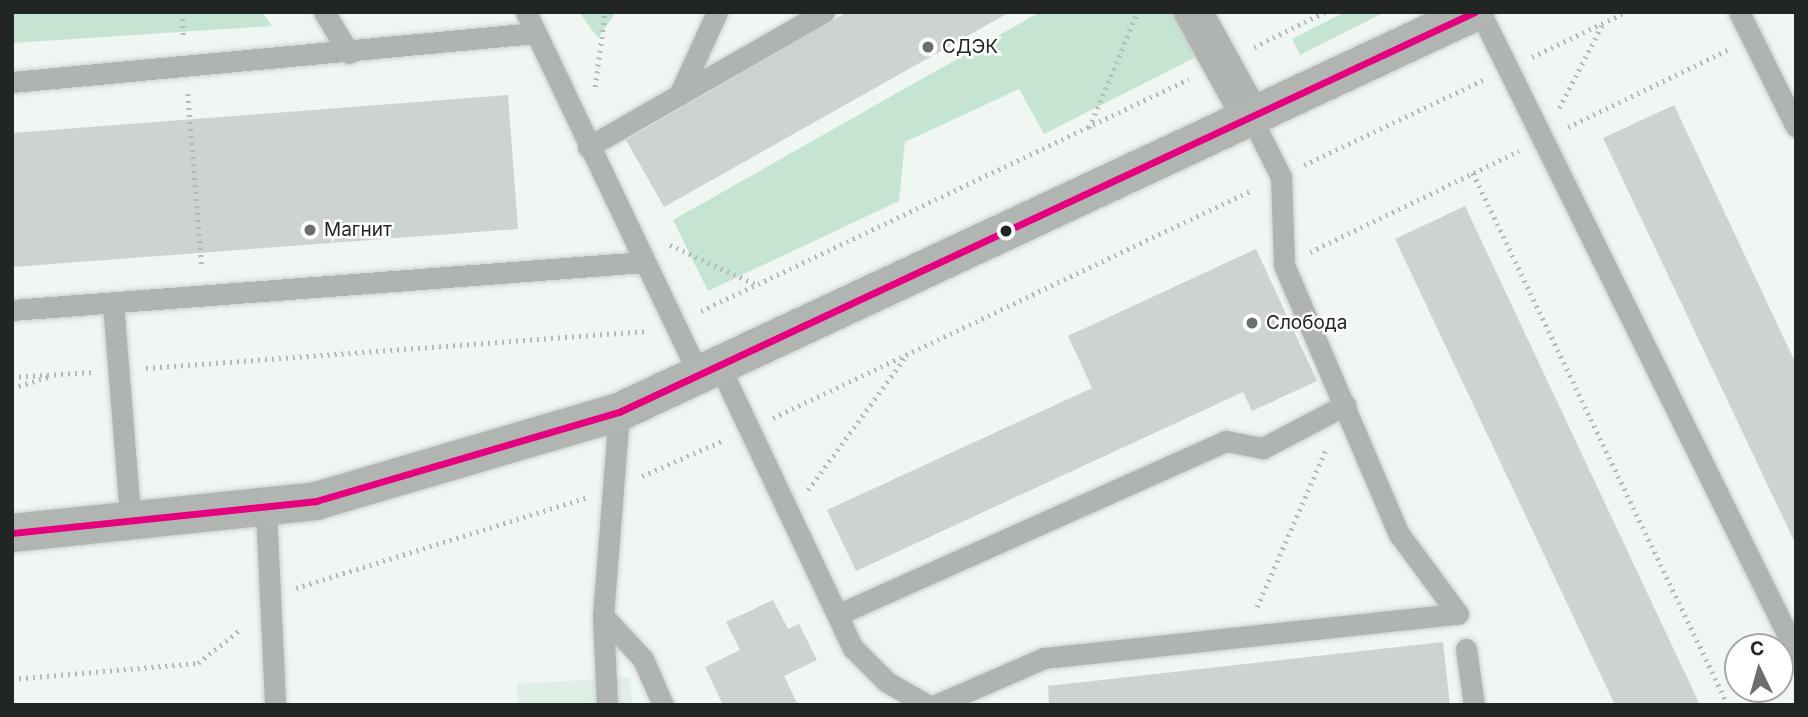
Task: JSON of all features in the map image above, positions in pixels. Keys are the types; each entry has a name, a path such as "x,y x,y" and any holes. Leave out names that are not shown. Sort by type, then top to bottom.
{"main road":[{"path":"12,533 131,525 266,510 381,487 619,412 1477,12"}],"street":[{"path":"1193,12 1251,117"}],"lane":[{"path":"324,12 349,53"},
{"path":"526,12 674,323 750,429 853,648 887,682 927,705"},
{"path":"679,95 718,12"},
{"path":"588,147 824,12"},
{"path":"1477,12 1543,139 1796,652"},
{"path":"1739,12 1796,127"},
{"path":"12,82 349,53 535,33"},
{"path":"936,705 1045,658 1458,614 1399,534 1284,265 1281,177 1251,117"},
{"path":"12,310 644,262"},
{"path":"113,303 131,525"},
{"path":"839,614 1226,441 1263,448 1345,405"},
{"path":"607,705 603,616 619,412"},
{"path":"266,510 273,599 275,705"},
{"path":"603,616 643,659 663,705"},
{"path":"1466,649 1474,705"}],"path":[{"path":"588,147 605,12"},
{"path":"1088,128 1137,12"},
{"path":"12,377 640,332 674,323 1088,128 1325,12"},
{"path":"12,679 198,663 273,599 327,574 505,527 614,488 750,429 1626,12"},
{"path":"1543,139 1602,23"},
{"path":"186,67 204,295"},
{"path":"1473,173 1728,705"},
{"path":"625,224 757,285"},
{"path":"791,513 908,354"},
{"path":"12,388 55,374"},
{"path":"1244,637 1345,405"}],"shaded area":[{"path":"630,677 632,705 518,705 517,684"}],"green space":[{"path":"12,12 262,12 272,26 12,43"},
{"path":"579,12 616,12 598,38"},
{"path":"1040,12 1173,12 1196,57 1044,134 1019,89 905,142 899,201 708,291 673,220"},
{"path":"1345,12 1385,12 1300,55 1292,39"}],"building":[{"path":"847,12 1010,12 664,207 626,140"},
{"path":"508,95 518,229 12,267 12,133"},
{"path":"1674,105 1796,364 1796,545 1603,138"},
{"path":"1465,206 1700,705 1615,705 1395,239"},
{"path":"1256,249 1317,381 1252,411 1243,392 856,571 827,510 1092,388 1068,336"},
{"path":"773,600 788,629 799,624 817,660 784,676 798,705 723,705 705,667 740,650 726,622"},
{"path":"1443,642 1450,705 1049,705 1048,686"}],"transit line":[{"path":"12,533 316,501 619,412 1475,12"}],"place":[{"name":"СДЭК","path":"928,47"},
{"name":"Магнит","path":"310,230"},
{"name":"Слобода","path":"1252,323"}]}
